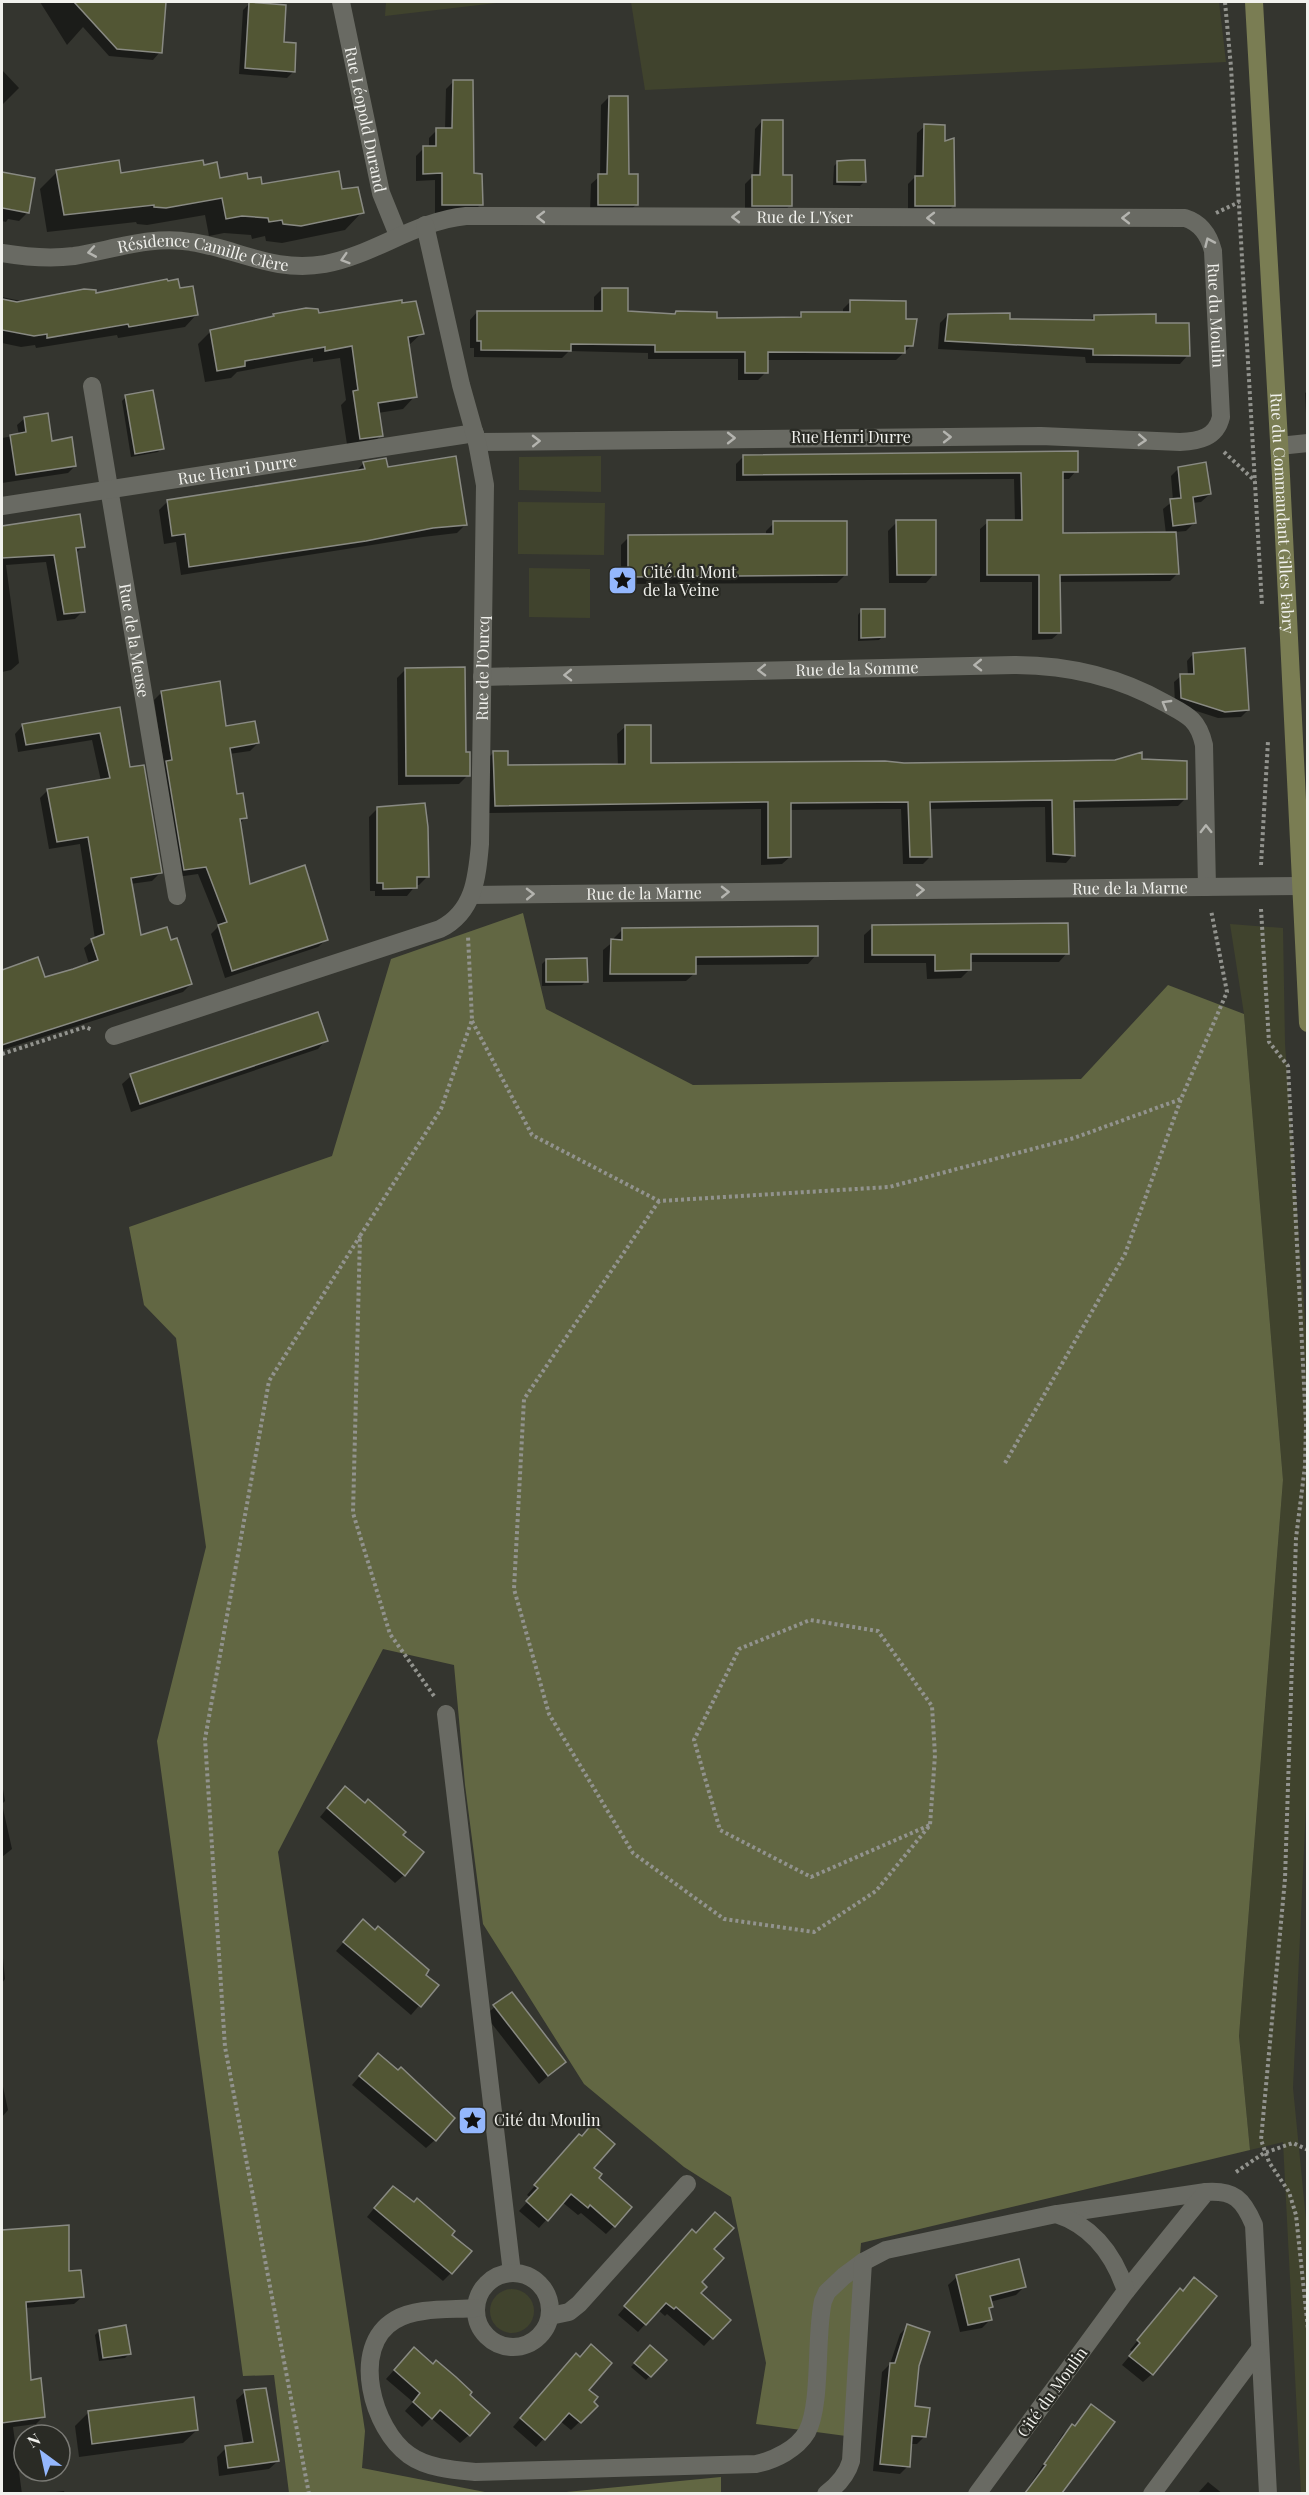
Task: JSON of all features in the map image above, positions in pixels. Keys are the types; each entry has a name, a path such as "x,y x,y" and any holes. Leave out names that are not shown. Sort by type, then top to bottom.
{"street":[{"name":"Rue Léopold Durand","path":"341,2 381,193 398,235"},
{"name":"Rue du Commandant Gilles Fabry","path":"1254,2 1308,1023"},
{"name":"Rue de L'Yser","path":"398,235 444,219 466,216 1185,218"},
{"name":"Rue du Moulin","path":"1185,218 1198,225 1208,236 1213,250 1221,399 1213,431"},
{"name":"Rue de l'Ourcq","path":"425,225 458,374 476,437 485,498 480,844 472,895"},
{"name":"Résidence Camille Clère","path":"2,253 24,257 58,257 178,240 203,244 268,263 309,266 353,257 398,235"},
{"name":"Rue de la Meuse","path":"92,386 177,896"},
{"name":"Rue Henri Durre","path":"2,506 476,437 1041,436 1180,442 1200,440 1213,431"},
{"path":"1279,446 1308,442"},
{"name":"Rue de la Somme","path":"482,677 991,665 1043,666 1094,674 1145,692 1193,721 1204,745"},
{"name":"Rue de la Marne","path":"1204,745 1207,887"},
{"name":"Rue de la Marne","path":"472,895 1300,886"},
{"path":"114,1036 431,932 448,925 462,912 472,895"},
{"path":"446,1714 512,2273"},
{"path":"550,2316 569,2312 579,2304 687,2184"},
{"path":"476,2308 402,2316 385,2327 373,2348 370,2362 373,2394 380,2419 399,2447 416,2460 435,2466 475,2472 756,2464 779,2456 801,2440 807,2431 814,2405 823,2301 835,2283 863,2262 886,2250 1056,2214 1206,2192 1226,2192 1246,2207 1254,2225 1268,2493"},
{"name":"Cité du Moulin","path":"977,2493 1126,2291 1206,2192"},
{"path":"1056,2214 1078,2223 1097,2238 1115,2265 1126,2291"},
{"path":"826,2493 841,2481 848,2472 851,2461 863,2262"},
{"path":"512,2273 532,2278 543,2288 549,2301 550,2316 545,2330 538,2338 526,2346 511,2348 497,2344 485,2335 477,2322 476,2308 479,2295 487,2283 499,2276 512,2273"},
{"path":"1152,2493 1259,2350"}],"path":[{"path":"1225,2 1231,67 1262,608"},
{"path":"1213,431 1255,481"},
{"path":"1269,732 1260,887 1269,1042 1288,1066 1306,1424 1305,1466 1296,1538 1287,1842 1261,2128 1264,2153 1286,2186 1296,2215 1308,2329"},
{"path":"1005,1463 1125,1254 1181,1099 1227,992 1207,887"},
{"path":"309,2493 225,2047 205,1739 269,1381 441,1109 471,1020 469,939 462,912"},
{"path":"471,1020 532,1135 659,1201 888,1187 1074,1138 1181,1099"},
{"path":"2,1054 85,1027 114,1036"},
{"path":"659,1201 524,1399 514,1588 549,1713 633,1853 724,1919 814,1932 876,1891 930,1825 935,1755 932,1706 878,1631 810,1620 739,1649 694,1740 720,1830 811,1878 930,1825"},
{"path":"360,1236 353,1513 390,1634 446,1714"},
{"path":"1206,2192 1264,2153 1293,2144 1308,2150"}],"green space":[{"path":"386,2 505,2 385,16"},
{"path":"631,2 1219,2 1226,62 645,90"},
{"path":"601,456 601,492 519,490 519,457"},
{"path":"518,502 605,503 604,555 518,554"},
{"path":"529,568 590,569 590,618 529,617"},
{"path":"523,913 546,1009 693,1085 1081,1079 1168,985 1244,1014 1283,1480 1239,2036 1250,2150 861,2243 846,2436 756,2424 766,2363 731,2197 684,2167 584,2084 483,1924 465,1785 454,1665 383,1649 278,1852 365,2431 362,2468 490,2493 289,2493 274,2375 243,2376 157,1741 206,1547 176,1338 144,1305 129,1227 332,1156 391,959"},
{"path":"1230,924 1283,928 1285,1044 1307,1346 1308,1763 1293,2088 1308,2240 1307,2493 1301,2493 1283,2142 1250,2150 1239,2036 1283,1480 1244,1014"},
{"path":"512,2289 521,2290 528,2295 533,2302 533,2320 528,2327 521,2332 512,2333 503,2332 496,2327 491,2320 490,2311 491,2302 496,2295 503,2290"},
{"path":"721,2477 721,2493 556,2493"}],"building":[{"path":"74,2 166,2 162,53 117,49"},
{"path":"249,2 286,5 284,42 296,43 295,72 245,68"},
{"path":"453,80 473,80 474,173 482,174 483,205 442,205 442,173 423,174 423,146 436,146 436,128 452,128"},
{"path":"609,96 628,96 629,174 638,174 638,205 598,205 598,174 607,174"},
{"path":"762,120 783,120 783,175 792,175 792,206 752,206 752,175 760,175"},
{"path":"924,124 945,125 945,141 954,138 955,206 915,206 915,176 923,176"},
{"path":"119,160 121,173 203,160 204,165 217,162 220,178 247,173 248,179 261,177 262,184 339,171 342,189 358,187 364,213 301,226 283,224 282,220 269,222 268,218 242,216 226,219 222,198 166,208 154,207 154,205 64,215 56,170"},
{"path":"865,160 866,182 837,182 837,161"},
{"path":"2,172 35,178 29,213 2,208"},
{"path":"167,279 168,281 178,279 180,288 193,286 198,315 47,338 47,334 34,336 2,330 2,299 17,302 84,289 96,290 96,293"},
{"path":"602,288 628,288 628,311 675,314 676,311 717,312 717,318 801,317 801,312 850,312 850,300 906,301 906,319 917,319 913,346 905,346 905,353 768,352 768,373 745,373 745,352 655,352 655,345 571,344 571,351 481,350 481,341 477,341 477,311 602,311"},
{"path":"402,300 402,303 416,301 424,334 408,337 417,397 378,403 383,436 360,439 353,391 358,390 352,346 325,351 325,347 245,361 245,366 217,371 210,330 306,308 318,309 319,313"},
{"path":"1010,313 1010,319 1094,320 1094,315 1156,314 1156,323 1189,323 1190,356 1093,355 1093,349 945,341 948,314"},
{"path":"153,390 164,449 135,454 125,395"},
{"path":"48,413 52,441 72,437 76,466 16,475 10,435 26,432 24,417"},
{"path":"1078,451 1078,472 1063,472 1063,533 1176,532 1179,574 1060,575 1061,633 1039,633 1039,575 987,575 987,520 1022,520 1021,473 743,475 743,455"},
{"path":"456,456 467,525 433,528 366,541 189,567 185,534 172,536 167,500 365,469 363,462 386,458 388,467"},
{"path":"1206,462 1211,494 1193,497 1196,523 1173,526 1170,499 1181,498 1178,467"},
{"path":"80,514 85,547 76,548 85,612 64,614 54,555 2,558 2,526"},
{"path":"896,520 936,520 936,575 897,575"},
{"path":"773,521 847,521 847,575 628,577 628,535 773,534"},
{"path":"861,609 885,609 885,637 861,638"},
{"path":"1245,648 1249,710 1225,712 1181,698 1180,674 1194,674 1193,653"},
{"path":"465,667 466,752 470,752 470,776 406,776 405,668"},
{"path":"220,681 226,726 255,721 259,743 230,748 237,794 243,793 247,818 240,819 250,884 305,865 328,940 232,971 218,925 227,922 206,867 184,870 166,761 172,760 161,691"},
{"path":"120,707 130,767 144,765 162,873 131,878 141,935 167,927 171,940 177,938 192,984 2,1045 2,970 38,957 45,977 73,969 98,960 91,939 104,934 88,837 57,842 47,789 110,778 100,733 26,745 22,724"},
{"path":"625,725 651,725 651,763 1115,760 1142,752 1142,759 1187,761 1187,799 1074,801 1075,856 1053,854 1052,800 930,802 932,857 910,857 908,802 791,803 791,857 768,858 768,802 495,806 493,751 508,751 508,765 625,764"},
{"path":"425,803 429,877 417,877 417,888 383,889 383,883 377,883 377,807"},
{"path":"1068,923 1069,954 971,954 971,970 935,971 935,955 872,955 872,925"},
{"path":"818,926 818,956 696,957 696,974 610,974 611,939 622,940 622,928"},
{"path":"587,958 588,982 546,982 546,959"},
{"path":"318,1012 328,1041 140,1104 130,1074"},
{"path":"345,1786 365,1803 368,1799 406,1832 403,1835 424,1852 405,1876 327,1808"},
{"path":"363,1919 375,1930 378,1926 429,1970 426,1975 439,1985 421,2007 343,1942"},
{"path":"512,1992 566,2062 548,2076 493,2005"},
{"path":"378,2053 398,2070 401,2067 455,2118 436,2141 359,2076"},
{"path":"592,2124 615,2144 594,2168 602,2174 599,2178 632,2207 615,2227 590,2205 588,2208 571,2194 548,2221 526,2201 538,2188 534,2185 579,2134 582,2136"},
{"path":"393,2186 414,2202 417,2198 455,2231 452,2235 472,2251 452,2274 374,2208"},
{"path":"715,2212 734,2228 714,2249 724,2258 702,2282 707,2287 701,2293 731,2320 713,2339 676,2307 674,2309 666,2303 646,2325 624,2306 692,2229 696,2233"},
{"path":"69,2225 69,2271 81,2270 84,2297 26,2302 31,2380 41,2378 45,2417 2,2423 2,2230"},
{"path":"1019,2259 1026,2287 990,2296 993,2307 989,2308 992,2320 968,2325 956,2275"},
{"path":"1194,2277 1217,2296 1153,2375 1129,2356 1140,2343 1137,2340 1180,2288 1183,2291"},
{"path":"907,2324 930,2332 919,2366 915,2406 930,2408 926,2437 912,2436 910,2467 880,2464 890,2363 895,2363"},
{"path":"126,2325 131,2354 103,2358 99,2330"},
{"path":"591,2344 612,2363 589,2390 598,2397 594,2402 598,2406 581,2423 569,2413 545,2440 520,2418 576,2353 580,2357"},
{"path":"650,2345 667,2360 651,2377 634,2363"},
{"path":"414,2347 433,2364 436,2360 456,2377 472,2392 470,2395 490,2413 470,2436 440,2410 432,2419 413,2402 420,2393 394,2370"},
{"path":"266,2388 279,2461 228,2468 225,2446 253,2442 244,2390"},
{"path":"194,2397 198,2430 92,2444 88,2411"},
{"path":"1091,2404 1115,2422 1062,2493 1025,2493 1072,2424 1075,2426"}],"place":[{"name":"Cité du Mont de la Veine","path":"622,581"},
{"name":"Cité du Moulin","path":"473,2120"}]}
